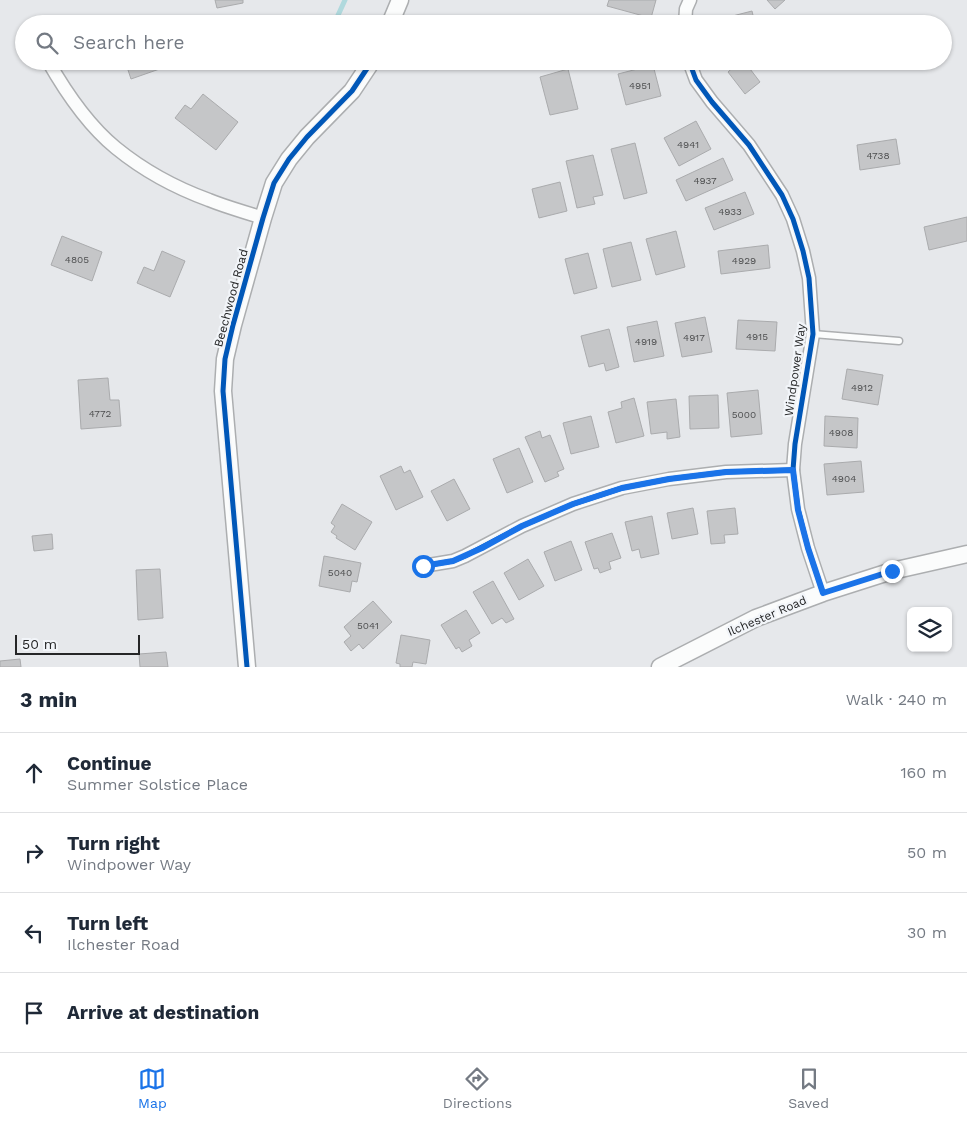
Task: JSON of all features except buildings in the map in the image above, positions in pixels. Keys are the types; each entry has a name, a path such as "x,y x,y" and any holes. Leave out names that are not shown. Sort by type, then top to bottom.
{"street":[{"path":"394,15 400,0"},
{"path":"685,15 690,0"},
{"path":"53,70 61,84 88,120 115,147 144,168 175,186 208,200 263,218"},
{"name":"Beechwood Road","path":"247,667 223,391 225,359 274,183 289,159 307,137 352,91 366,70"},
{"name":"Windpower Way","path":"692,70 696,80 712,102 749,145 782,195 793,219 803,251 809,278 813,334 795,444 793,470 798,510 823,593"},
{"path":"423,566 459,559 530,522 573,504 622,488 669,479 726,472 793,470"},
{"name":"Ilchester Road","path":"660,667 756,618 823,593 892,571 967,554"}],"lane":[{"path":"813,334 899,341"}],"waterway":[{"path":"338,15 345,0"}],"cycle path":[{"path":"247,667 223,391 225,359 274,183 289,159 307,137 352,91 366,70"},
{"path":"692,70 696,80 712,102 749,145 782,195 793,219 803,251 809,278 813,334 795,444 793,470 798,509 808,548 823,593"},
{"path":"423,566 453,561 522,526 573,504 622,488 669,479 726,472 793,470"}],"route":[{"path":"423,566 453,561 482,548 522,526 573,504 622,488 669,479 726,472 793,470 798,510 823,593 892,571"}]}
